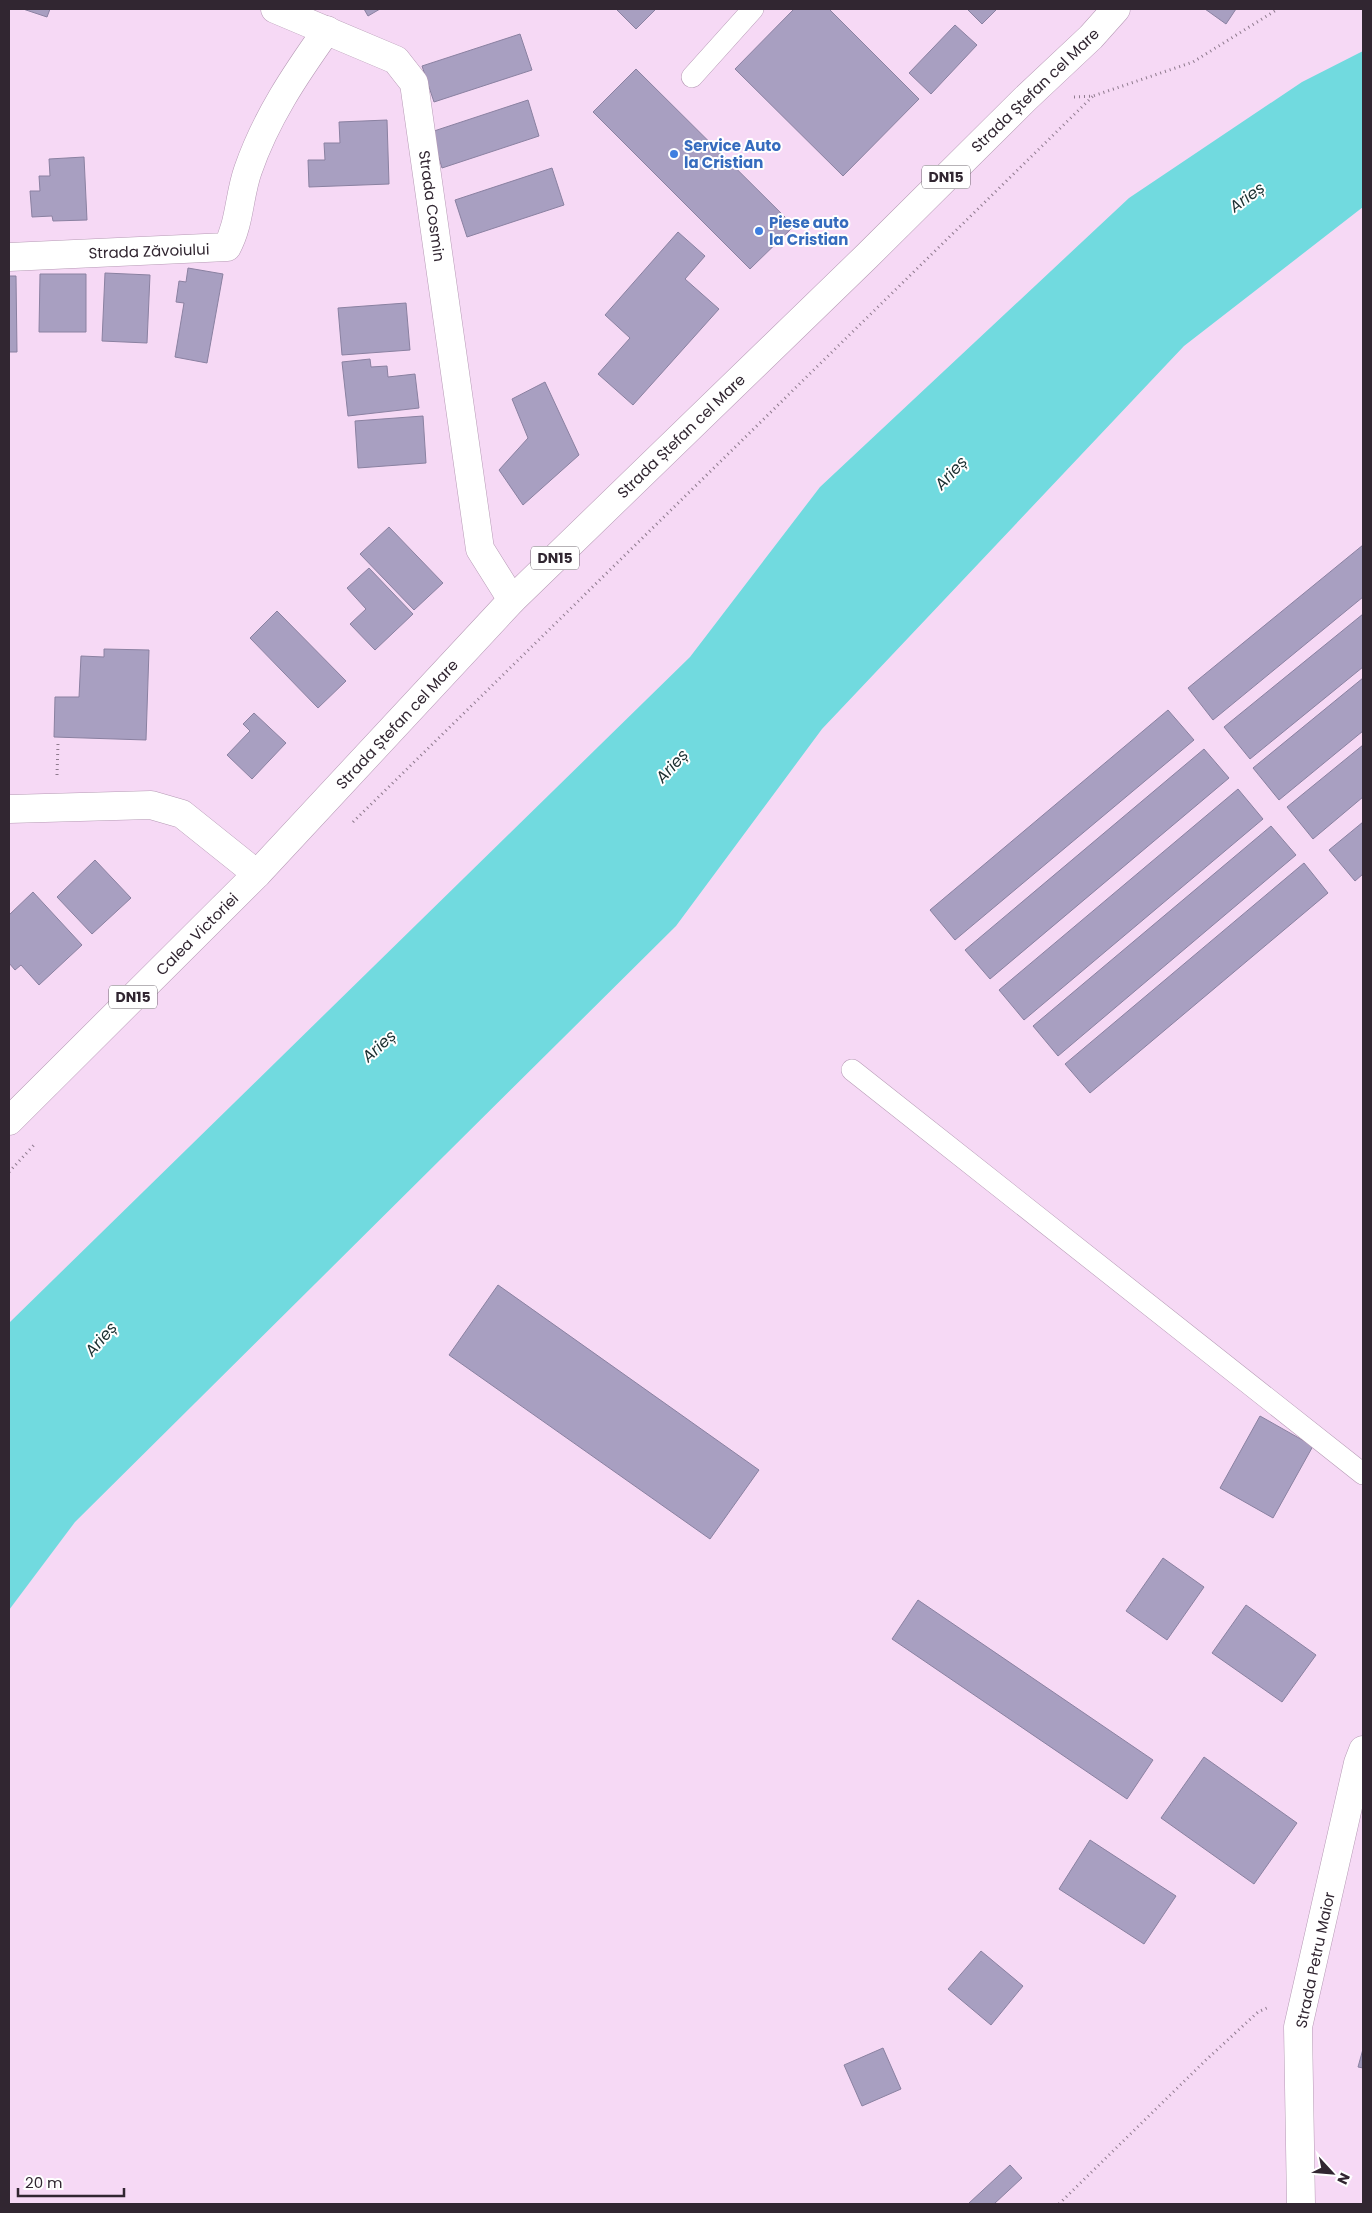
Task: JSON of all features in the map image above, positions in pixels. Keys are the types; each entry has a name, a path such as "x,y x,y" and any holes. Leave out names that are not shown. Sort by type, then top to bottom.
{"street":[{"name":"Strada Cosmin","path":"275,9 396,60 414,83 480,549 512,600"},
{"name":"Strada Ștefan cel Mare","path":"257,874 512,600 867,256 1025,98 1091,37 1116,9"},
{"name":"Strada Zăvoiului","path":"9,257 227,247 233,236 247,172 266,122 292,79 327,30"},
{"path":"9,809 151,805 182,814 257,874"},
{"name":"Calea Victoriei","path":"9,1121 257,874"},
{"name":"Strada Petru Maior","path":"1301,2204 1298,2027 1358,1763 1363,1750"}],"lane":[{"path":"692,77 753,9"},
{"path":"852,1070 1363,1474"}],"path":[{"path":"1025,98 1093,96 1193,62 1278,9"},
{"path":"346,829 1093,96"},
{"path":"9,1172 35,1144"},
{"path":"1059,2204 1206,2060 1258,2012 1308,1986"}],"water":[{"name":"Arieș","path":"1363,51 1363,207 1184,346 822,729 676,926 75,1522 9,1610 9,1323 690,657 820,487 1129,198 1302,82"}],"building":[{"path":"23,9 50,9 47,17"},
{"path":"364,9 380,9 368,16"},
{"path":"616,9 656,9 636,29"},
{"path":"794,9 829,9 919,99 843,176 735,69"},
{"path":"967,9 997,9 982,24"},
{"path":"1205,9 1236,9 1226,24"},
{"path":"955,25 977,45 931,94 909,73"},
{"path":"520,34 532,70 434,102 422,66"},
{"path":"636,69 794,226 750,269 593,112"},
{"path":"528,100 539,136 442,168 431,132"},
{"path":"387,120 389,184 309,187 308,160 325,160 324,143 340,143 339,122"},
{"path":"84,157 87,220 53,221 52,216 32,217 30,191 40,191 39,176 50,176 49,159"},
{"path":"552,168 564,205 467,237 455,200"},
{"path":"678,232 705,256 685,279 719,309 633,405 598,374 630,338 605,315"},
{"path":"188,268 223,274 207,363 175,357 184,303 176,302 179,281 186,282"},
{"path":"105,273 150,275 147,343 102,341"},
{"path":"40,274 86,274 86,332 39,332"},
{"path":"9,276 16,276 17,352 9,352"},
{"path":"406,303 410,350 342,355 338,308"},
{"path":"370,359 371,367 387,366 388,377 415,374 419,408 348,416 342,362"},
{"path":"545,382 579,455 523,505 499,470 528,438 512,399"},
{"path":"423,416 426,463 358,468 355,421"},
{"path":"389,527 443,583 414,610 360,554"},
{"path":"1363,545 1363,597 1213,720 1188,688"},
{"path":"369,568 413,614 375,650 350,624 366,609 347,588"},
{"path":"277,611 346,681 318,708 250,638"},
{"path":"1363,614 1363,667 1250,759 1224,727"},
{"path":"104,649 149,650 146,740 54,737 55,697 79,697 81,656 104,657"},
{"path":"1363,678 1363,731 1279,800 1253,768"},
{"path":"1168,710 1194,740 955,940 930,910"},
{"path":"254,713 286,743 252,779 227,755 250,731 243,724"},
{"path":"1363,745 1363,797 1313,839 1287,807"},
{"path":"1204,749 1229,778 990,979 965,950"},
{"path":"1238,789 1263,819 1024,1020 999,990"},
{"path":"1363,822 1363,874 1355,881 1329,850"},
{"path":"1271,826 1296,855 1058,1056 1033,1026"},
{"path":"95,860 131,898 92,934 57,897"},
{"path":"1304,863 1328,893 1090,1093 1065,1064"},
{"path":"33,892 82,945 39,985 21,965 15,970 9,963 9,915"},
{"path":"498,1285 759,1470 710,1539 449,1355"},
{"path":"1260,1416 1313,1446 1273,1518 1220,1488"},
{"path":"1163,1558 1204,1587 1167,1640 1126,1611"},
{"path":"918,1600 1153,1760 1127,1799 892,1639"},
{"path":"1246,1605 1316,1655 1282,1702 1212,1653"},
{"path":"1204,1757 1297,1823 1254,1884 1161,1818"},
{"path":"1090,1840 1176,1896 1144,1944 1059,1889"},
{"path":"981,1951 1023,1986 991,2025 948,1989"},
{"path":"883,2048 901,2089 862,2106 844,2065"},
{"path":"1363,2049 1363,2068 1358,2067"},
{"path":"1010,2165 1022,2178 994,2204 968,2204"}],"place":[{"name":"Service Auto la Cristian","path":"674,154"},
{"name":"Piese auto la Cristian","path":"759,231"}]}
